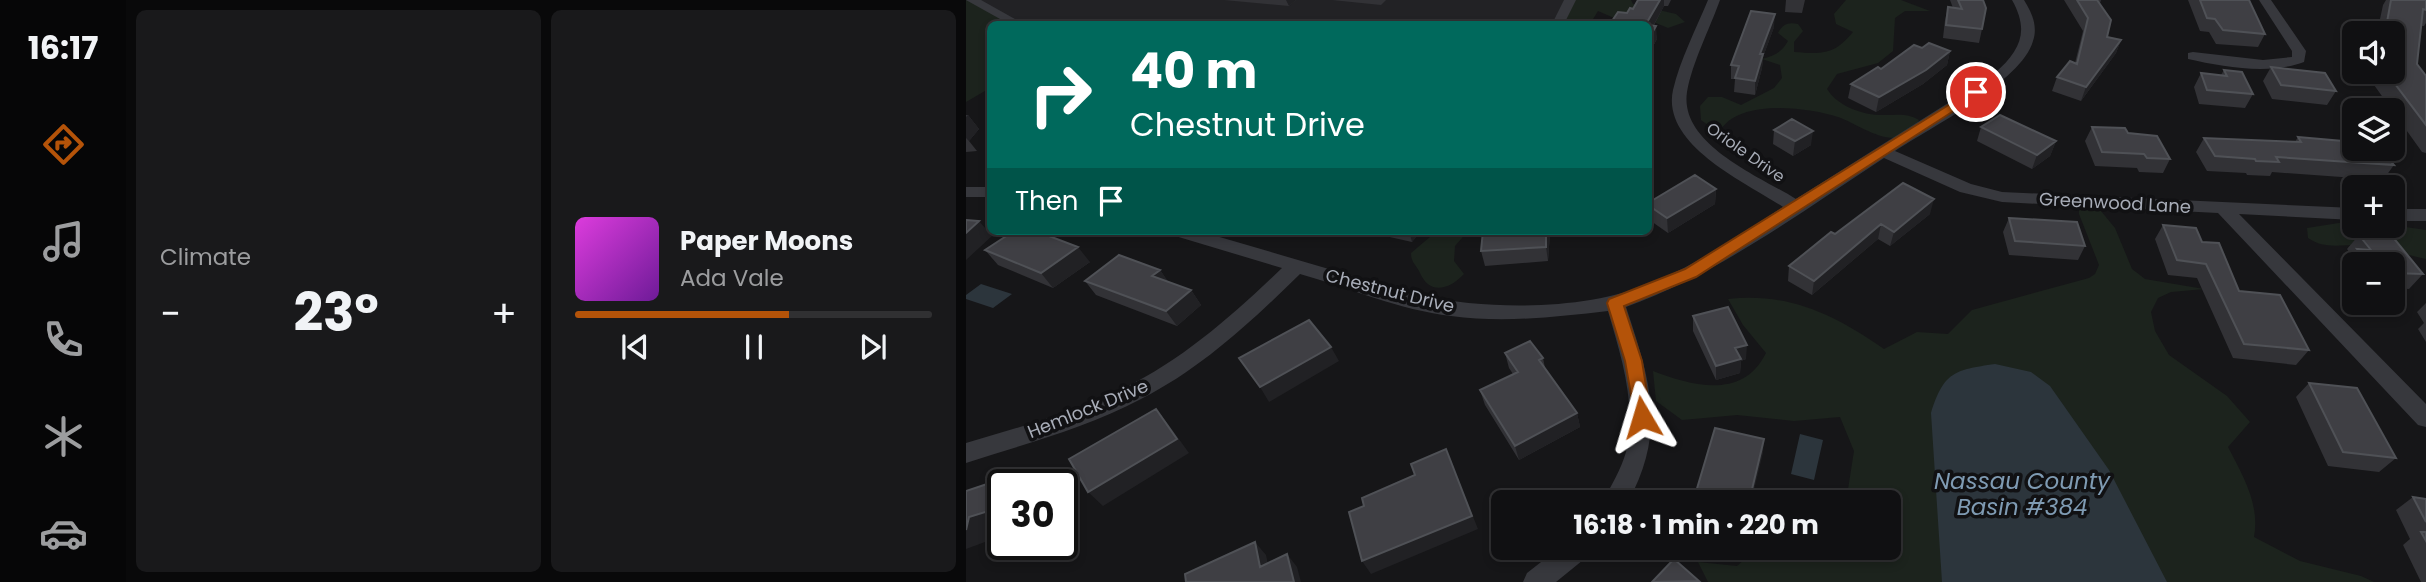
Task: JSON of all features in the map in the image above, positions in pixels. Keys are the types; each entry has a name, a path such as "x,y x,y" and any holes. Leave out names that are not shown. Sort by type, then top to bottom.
{"street":[{"path":"972,0 1012,21"},
{"path":"1560,21 1570,0"},
{"name":"Oriole Drive","path":"1714,0 1681,87 1679,98 1682,119 1695,138 1711,151 1796,207"},
{"name":"Chestnut Drive","path":"1191,235 1421,303 1451,309 1521,313 1615,303 1690,273 1884,152 2013,65 2027,45 2030,27 2028,16 2018,0"},
{"path":"2193,56 2272,65 2287,64 2299,59 2299,51 2265,0"},
{"name":"Greenwood Lane","path":"1884,152 1966,188 2002,197 2342,214"},
{"path":"966,192 987,192"},
{"path":"2224,209 2426,418"},
{"path":"2405,215 2426,215"},
{"name":"Hemlock Drive","path":"966,453 1090,412 1154,382 1222,336 1296,266"},
{"path":"1615,303 1633,361 1642,417 1634,466 1621,490"},
{"path":"1536,582 1564,560"}],"shaded area":[{"path":"966,0 972,0 1012,21 987,21 987,90 966,102"},
{"path":"972,0 1572,0 1560,21 1012,21"},
{"path":"1572,0 1631,0 1633,4 1676,14 1685,22 1668,28 1652,21 1614,18 1598,11 1592,21 1560,21"},
{"path":"1846,0 1901,0 1930,11 1905,11 1895,18 1893,51 1878,63 1837,74 1827,89 1838,101 1861,112 1907,115 1919,120 1911,131 1902,137 1880,136 1838,117 1791,108 1756,110 1740,114 1728,122 1719,133 1701,120 1700,106 1708,97 1722,97 1741,105 1774,88 1782,78 1780,65 1762,59 1777,53 1786,45 1788,41 1778,33 1786,24 1798,24 1803,31 1794,42 1794,52 1820,53 1840,45 1853,32 1836,24 1834,14"},
{"path":"2079,204 2096,205 2115,228 2132,269 2145,279 2204,289 2171,292 2158,298 2151,312 2155,331 2169,355 2227,396 2250,422 2228,447 2252,502 2255,513 2254,537 2300,561 2361,576 2374,582 1708,582 1698,562 1737,566 1744,560 1901,560 1901,490 1848,490 1854,451 1840,417 1794,421 1737,415 1682,420 1656,401 1653,371 1684,381 1716,385 1744,378 1756,368 1766,353 1743,325 1728,299 1771,299 1810,309 1848,326 1884,349 1917,332 1948,334 1972,310 2089,278 2095,274 2099,265 2079,214"},
{"path":"2342,222 2342,238 2405,238 2405,227 2426,230 2426,259 2374,246 2322,244 2308,238 2307,228"},
{"path":"1432,235 1465,235 1455,246 1454,261 1464,274 1452,284 1434,287 1424,280 1411,253"}],"water":[{"path":"981,284 1012,294 993,308 966,299 966,295"},
{"name":"Nassau County Basin #384","path":"1995,364 2031,372 2050,386 2109,470 2167,582 1942,582 1931,413 1941,389 1953,375 1970,368"},
{"path":"1800,434 1823,440 1814,480 1791,474"}],"building":[{"path":"1638,0 1660,0 1648,21 1612,21 1618,12 1627,13 1630,8 1633,9"},
{"path":"1958,0 1983,0 1986,8 1982,29 1946,25 1948,7 1962,9"},
{"path":"2077,0 2097,0 2111,20 2107,37 2121,40 2086,87 2057,77 2070,61 2077,64 2088,18"},
{"path":"2200,0 2249,0 2265,34 2223,30 2215,19 2207,18"},
{"path":"2391,0 2426,0 2417,64 2426,76 2426,125 2395,84 2405,84 2405,21 2387,21"},
{"path":"1751,11 1775,14 1760,54 1763,54 1755,81 1735,78 1739,66 1731,65"},
{"path":"1929,43 1950,51 1926,70 1879,97 1851,84 1878,67 1881,69 1914,45 1922,48"},
{"path":"2271,67 2325,73 2336,91 2281,85"},
{"path":"2224,70 2242,72 2253,94 2207,90 2201,73 2227,76"},
{"path":"2000,115 2056,141 2037,155 1981,127"},
{"path":"1792,119 1813,131 1795,141 1774,130"},
{"path":"2092,127 2125,128 2128,133 2157,136 2170,159 2147,158 2144,154 2102,152"},
{"path":"2298,137 2342,141 2342,161 2390,161 2394,165 2276,157 2279,162 2256,161 2215,156 2204,138 2301,142"},
{"path":"1695,175 1716,189 1667,218 1652,208 1652,201"},
{"path":"1903,183 1934,199 1894,232 1881,224 1814,281 1789,266 1831,232 1835,234"},
{"path":"2009,218 2077,222 2085,246 2015,241"},
{"path":"966,220 979,221 966,233"},
{"path":"2163,225 2196,228 2202,242 2219,243 2239,291 2280,295 2309,350 2244,344 2206,264 2177,260"},
{"path":"1008,235 1046,235 1078,247 1041,273 985,250"},
{"path":"1483,235 1546,235 1546,247 1481,251"},
{"path":"2361,238 2394,238 2423,274 2405,273 2405,252 2359,252 2357,249 2371,250"},
{"path":"1119,255 1160,270 1152,276 1191,290 1166,311 1085,281"},
{"path":"1728,307 1747,345 1735,348 1741,359 1716,366 1693,316"},
{"path":"1309,320 1331,347 1260,387 1239,358"},
{"path":"1530,341 1543,358 1539,360 1577,413 1515,446 1480,390 1518,372 1505,353"},
{"path":"2309,383 2357,388 2396,458 2343,452"},
{"path":"1156,409 1177,439 1088,492 1078,475 1078,469 1075,469 1069,459"},
{"path":"1715,428 1764,439 1752,490 1697,490"},
{"path":"1446,449 1472,516 1362,561 1349,512 1364,506 1362,498 1415,475 1411,464"},
{"path":"987,484 987,511 969,517 966,530 966,491"},
{"path":"2413,497 2426,499 2426,522"},
{"path":"1255,542 1260,567 1287,554 1294,582 1186,582 1185,574"},
{"path":"1673,560 1699,581 1652,582"}],"route":[{"path":"1642,417 1633,361 1615,303 1661,287 1713,260 1976,92"}]}
